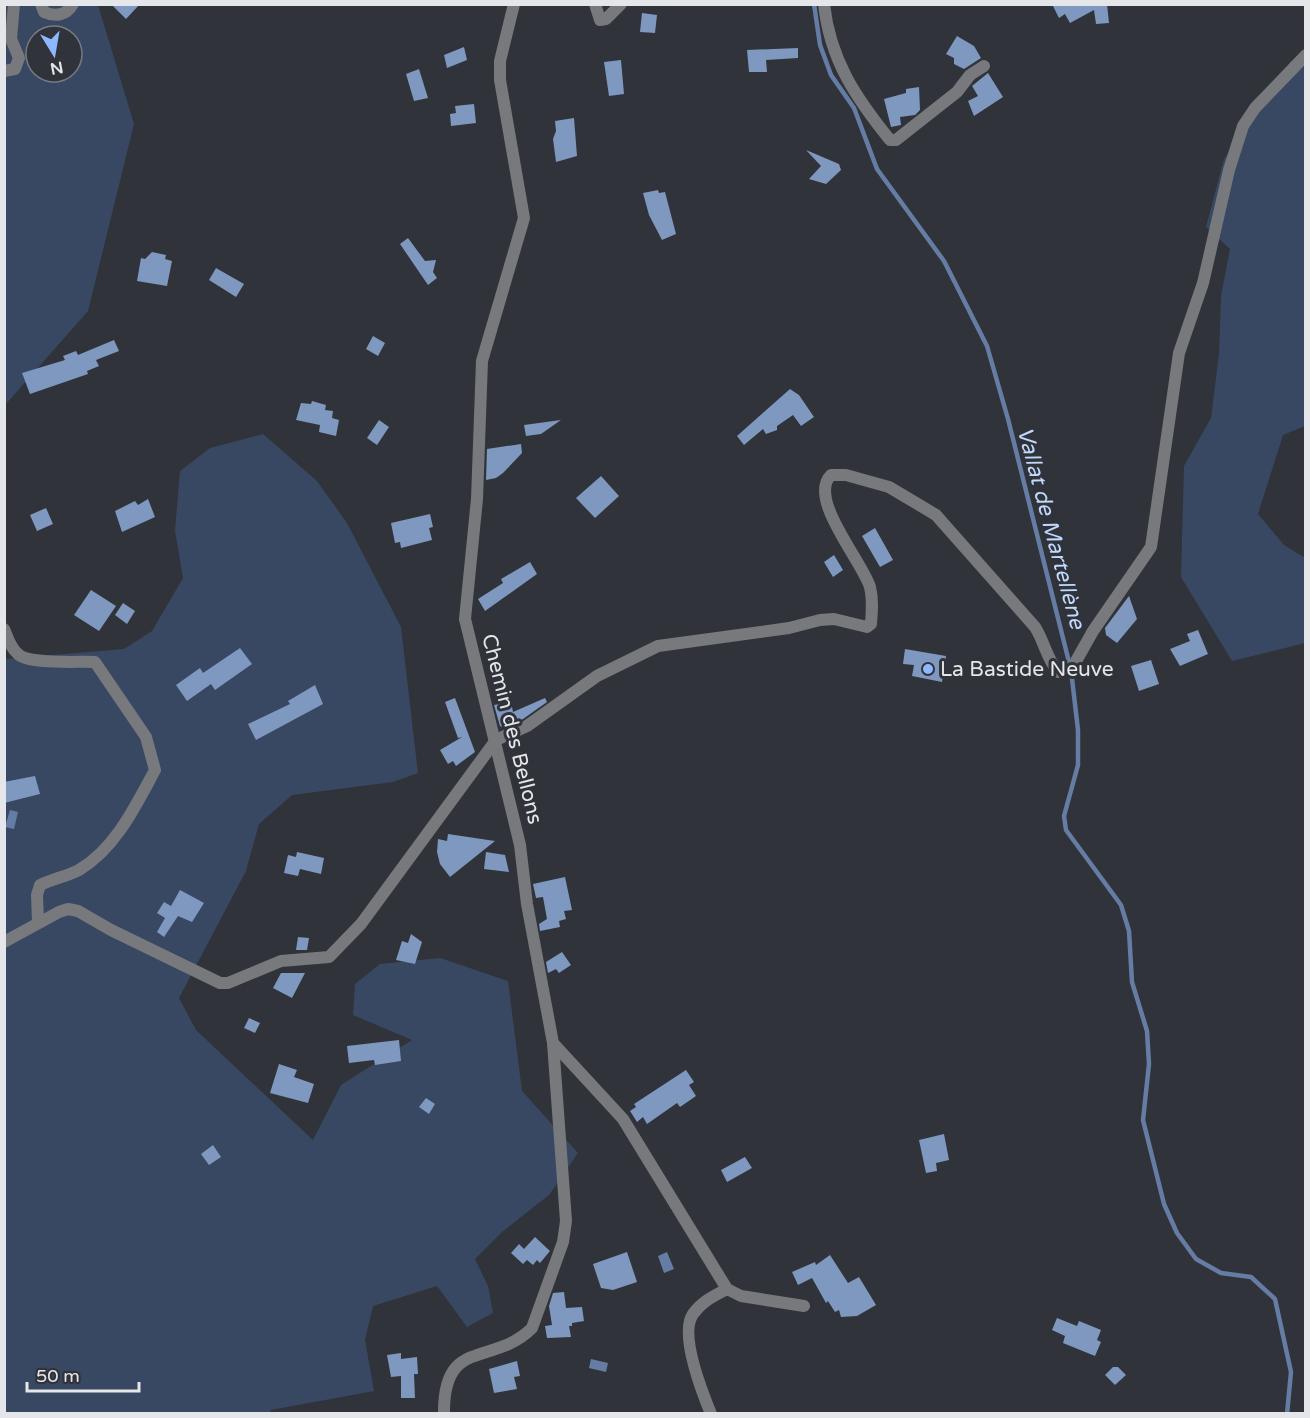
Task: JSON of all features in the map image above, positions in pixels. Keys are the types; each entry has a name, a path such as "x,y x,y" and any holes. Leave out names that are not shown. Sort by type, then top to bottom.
{"street":[{"path":"4,71 15,69 20,58 10,39 14,4"},
{"path":"41,4 44,12 54,16 64,14 73,6"},
{"name":"Chemin des Bellons","path":"444,1413 445,1387 454,1367 467,1358 497,1349 523,1337 532,1328 563,1242 566,1221 553,1043 527,904 520,845 465,619 477,499 482,361 524,218 500,80 500,61 514,4"},
{"path":"595,4 600,20 606,19 621,4"},
{"path":"824,4 827,33 839,67 891,140 896,140 957,92 970,75 984,66"},
{"path":"4,942 38,921 68,909 78,911 111,930 220,983 228,983 281,961 329,957 361,924 496,740 528,726 597,676 658,646 789,628 820,620 834,619 867,627 871,624 873,605 870,588 826,500 824,487 831,475 846,475 889,487 936,515 1035,627 1044,641 1052,665 1058,672 1071,670 1093,631 1151,547 1179,353 1203,282 1229,170 1243,126 1305,55"},
{"path":"4,628 11,646 20,656 35,660 95,662 146,737 155,770 130,816 102,852 79,870 40,885 37,895 38,921"},
{"path":"553,1043 623,1119 727,1289 741,1296 804,1306"},
{"path":"711,1413 688,1337 691,1316 705,1300 727,1289"}],"shaded area":[{"path":"5,5 98,5 134,124 88,311 5,405"},
{"path":"1291,61 1305,62 1305,426 1283,435 1258,514 1284,545 1305,558 1305,643 1232,661 1181,577 1184,466 1211,418 1219,354 1221,296 1230,249 1206,227 1224,159"},
{"path":"263,434 317,481 347,523 401,627 418,773 393,782 292,795 259,824 246,871 179,998 196,1030 313,1140 341,1085 412,1040 353,1015 355,984 380,964 440,958 508,981 522,1091 578,1153 549,1195 502,1232 475,1259 488,1286 493,1313 467,1327 437,1286 373,1306 365,1340 374,1391 271,1410 269,1413 5,1414 5,659 124,649 152,631 183,578 175,531 180,471 210,448"},
{"path":"10,810 18,812 14,829 5,827"},
{"path":"667,1252 674,1269 664,1273 658,1256"},
{"path":"591,1359 608,1363 606,1372 589,1368"}],"building":[{"path":"111,4 140,4 126,19"},
{"path":"1052,4 1107,4 1109,23 1096,24 1094,10 1070,23 1065,14 1059,18"},
{"path":"642,13 657,15 655,33 640,32"},
{"path":"957,36 974,46 981,58 964,69 954,64 954,58 946,54"},
{"path":"464,47 467,60 447,68 444,55"},
{"path":"798,48 798,58 766,60 767,72 749,72 747,50"},
{"path":"621,60 624,94 609,96 604,62"},
{"path":"419,69 428,98 414,101 406,74"},
{"path":"988,73 1003,97 974,116 968,101 978,96 972,86"},
{"path":"919,87 920,110 915,115 900,117 901,125 891,127 884,99 906,93 906,89"},
{"path":"474,104 476,123 451,126 450,114 456,113 455,106"},
{"path":"574,118 577,156 556,162 553,139 556,131 555,121"},
{"path":"806,150 839,164 841,170 826,184 809,179 821,166"},
{"path":"658,190 659,193 665,192 676,234 662,240 649,215 643,193"},
{"path":"408,238 425,261 436,260 433,272 437,278 428,285 400,244"},
{"path":"152,252 166,255 165,259 172,261 167,286 137,281 141,258 145,259"},
{"path":"216,268 244,284 236,297 209,280"},
{"path":"373,336 385,343 378,356 366,349"},
{"path":"114,340 119,351 96,360 99,366 87,371 88,374 30,394 22,373 65,360 63,356 76,351 78,355"},
{"path":"790,389 799,395 814,417 801,426 793,415 777,426 777,430 766,434 763,429 744,445 737,436"},
{"path":"312,401 326,405 325,410 333,411 332,418 339,420 336,436 319,432 320,425 296,420 301,403 311,404"},
{"path":"379,420 389,427 377,445 367,438"},
{"path":"561,420 541,434 526,436 524,425"},
{"path":"521,444 522,453 503,473 496,478 486,480 487,449"},
{"path":"601,476 619,496 595,518 576,498"},
{"path":"148,499 155,517 122,532 115,511 135,501 138,505"},
{"path":"46,508 53,524 37,531 30,515"},
{"path":"430,514 433,527 429,528 432,540 401,548 400,542 395,543 391,523"},
{"path":"875,528 893,560 880,567 862,536"},
{"path":"834,555 843,570 833,577 824,562"},
{"path":"530,562 537,574 485,611 478,599 503,583 501,579"},
{"path":"91,590 116,606 99,631 74,615"},
{"path":"1129,596 1137,619 1117,643 1106,635 1105,628"},
{"path":"123,603 135,611 127,624 115,615"},
{"path":"1198,630 1208,654 1180,666 1170,649 1190,641 1187,634"},
{"path":"240,648 252,664 215,690 211,684 187,701 176,685 200,668 203,673"},
{"name":"La Bastide Neuve","path":"905,649 946,656 942,682 912,676 914,665 903,664"},
{"path":"1151,660 1159,684 1139,691 1131,666"},
{"path":"315,685 323,704 256,740 248,724 290,704 288,701"},
{"path":"455,698 475,752 456,766 453,761 448,764 440,750 462,737 458,738 445,702"},
{"path":"545,698 547,702 523,719 503,728 500,726 494,705 511,702 513,712"},
{"path":"35,776 40,794 4,803 4,782"},
{"path":"448,834 495,841 450,877 440,864 437,852 438,839 447,841"},
{"path":"297,852 324,858 321,874 300,869 298,876 284,873 288,855 296,857"},
{"path":"486,852 505,855 509,872 484,869"},
{"path":"565,877 572,910 564,911 566,919 559,921 560,927 540,931 539,924 547,919 543,897 536,898 533,884"},
{"path":"180,890 204,903 192,922 178,916 164,937 157,932 165,918 157,913 164,902 171,906"},
{"path":"411,934 422,942 415,964 396,960 402,941 408,943"},
{"path":"298,937 309,938 307,950 296,950"},
{"path":"562,952 571,965 559,973 556,969 548,973 546,962"},
{"path":"281,973 305,973 292,998 273,988"},
{"path":"249,1018 260,1023 255,1033 244,1028"},
{"path":"399,1040 401,1061 375,1065 374,1060 349,1063 347,1046"},
{"path":"279,1064 297,1070 294,1077 314,1084 308,1103 270,1093"},
{"path":"686,1070 694,1082 689,1085 696,1096 680,1107 677,1103 647,1124 643,1117 637,1122 630,1111 636,1107 634,1104"},
{"path":"426,1098 435,1104 429,1114 419,1107"},
{"path":"944,1134 949,1160 936,1163 937,1171 926,1173 919,1140"},
{"path":"213,1145 221,1157 209,1165 201,1154"},
{"path":"745,1157 752,1168 727,1182 721,1170"},
{"path":"535,1237 550,1251 540,1263 537,1260 533,1265 527,1260 523,1264 511,1253 519,1244 524,1249"},
{"path":"627,1252 637,1282 613,1290 601,1288 593,1264"},
{"path":"830,1255 848,1283 859,1277 876,1305 857,1316 841,1317 839,1310 835,1312 828,1301 826,1303 812,1278 798,1285 792,1272 815,1262 816,1265"},
{"path":"564,1292 566,1308 582,1307 584,1321 572,1323 572,1326 569,1326 571,1337 547,1338 545,1326 552,1325 549,1306 553,1293"},
{"path":"1057,1318 1077,1326 1079,1321 1101,1330 1097,1340 1101,1342 1095,1356 1063,1343 1065,1336 1052,1330"},
{"path":"401,1353 401,1359 417,1357 418,1374 414,1374 415,1398 401,1398 401,1376 391,1377 387,1355"},
{"path":"517,1361 520,1376 514,1377 517,1389 494,1393 489,1369"},
{"path":"1113,1367 1118,1367 1126,1375 1115,1385 1105,1375"}],"waterway":[{"name":"Vallat de Martellène","path":"814,4 820,45 831,75 854,108 877,169 944,261 987,346 1008,419 1071,670 1078,730 1078,765 1064,816 1066,830 1121,905 1129,931 1132,982 1147,1031 1149,1064 1143,1120 1164,1204 1177,1233 1196,1259 1221,1273 1251,1277 1275,1299 1291,1372 1287,1414"}],"place":[{"name":"La Bastide Neuve","path":"928,669"}]}
